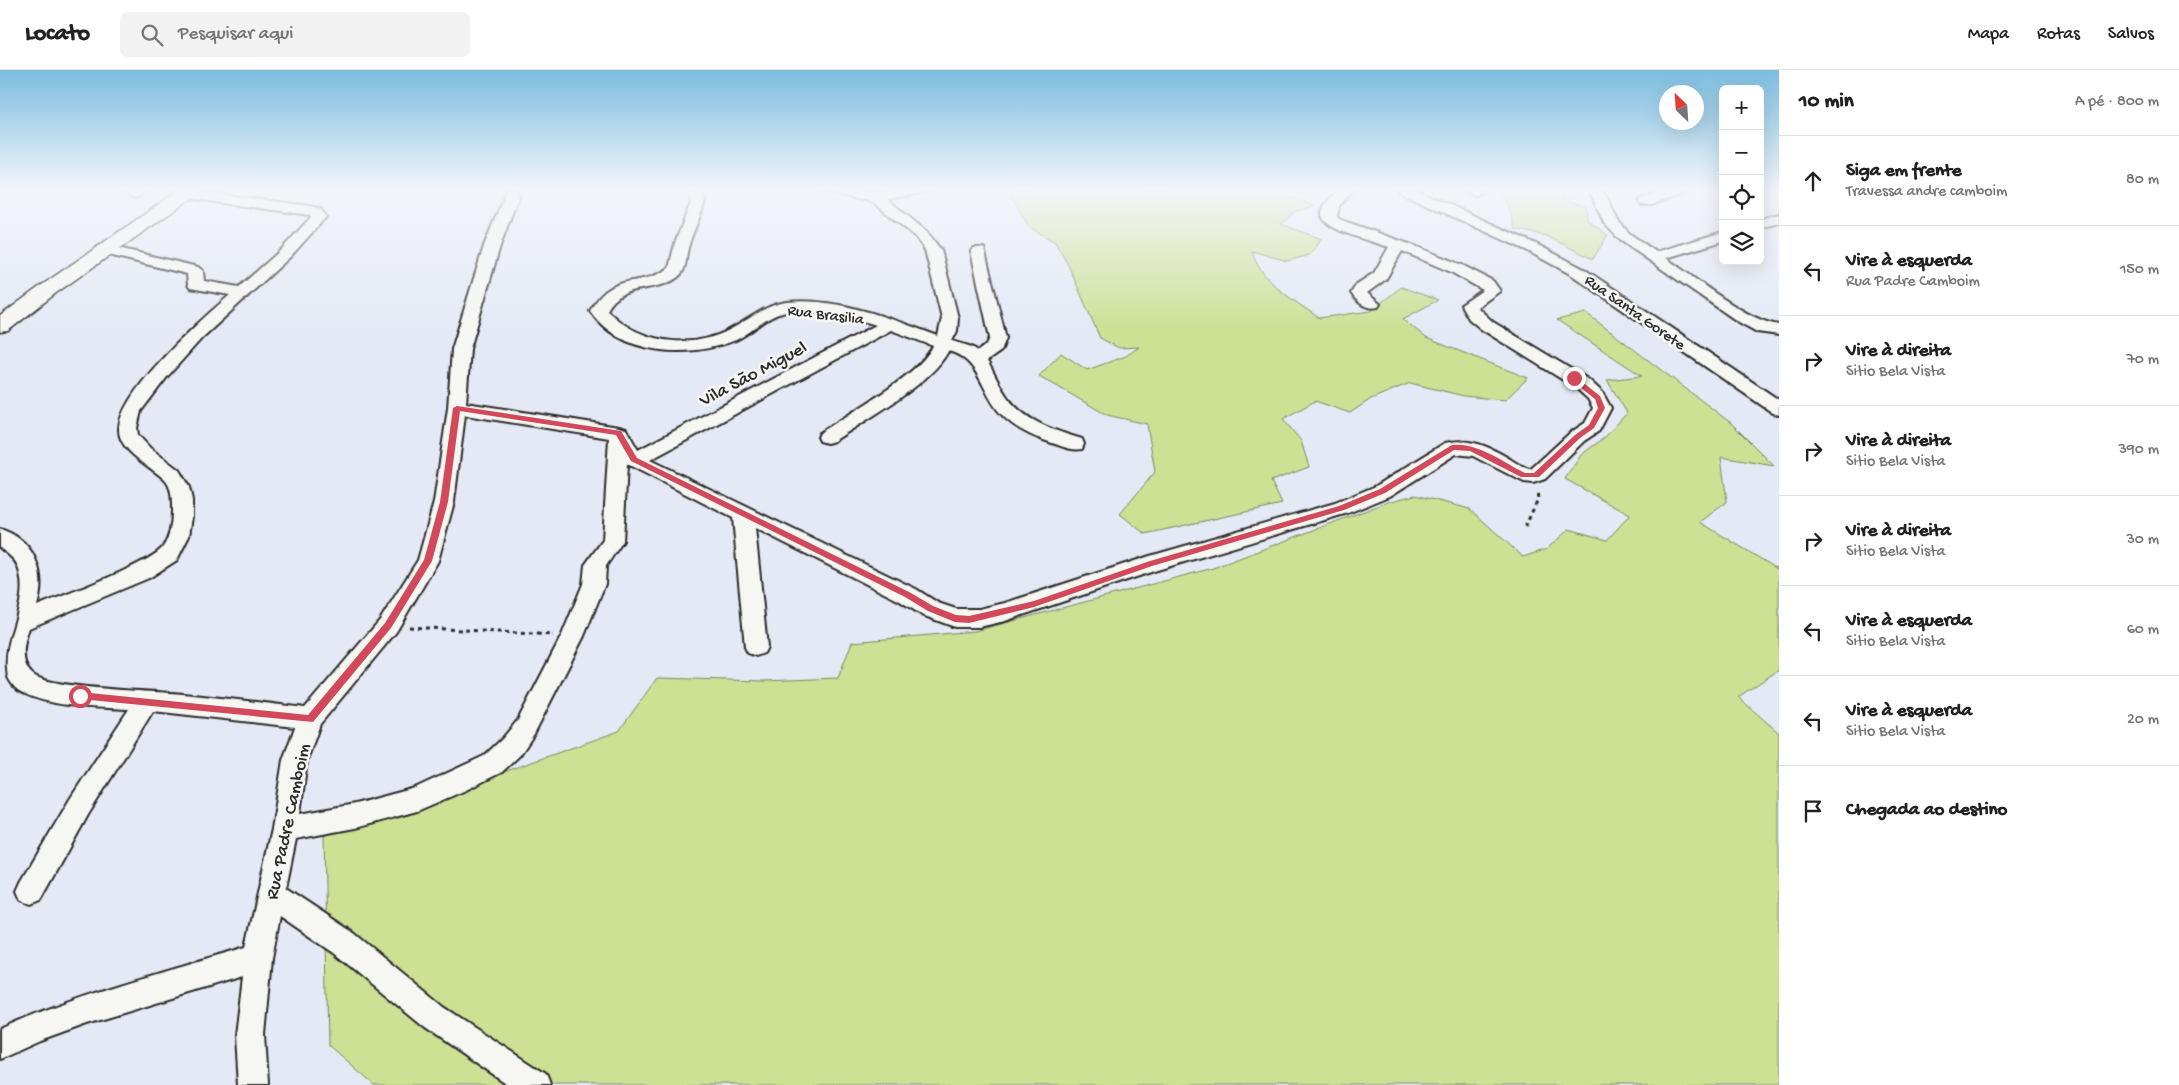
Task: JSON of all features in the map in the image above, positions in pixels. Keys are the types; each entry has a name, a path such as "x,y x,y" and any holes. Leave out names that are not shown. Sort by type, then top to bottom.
{"street":[{"path":"0,326 125,236"},
{"path":"20,622 142,572 166,558 174,548 179,536 182,517 182,500 179,487 172,475 136,446 129,437 129,421 137,404 190,340 303,236"},
{"name":"Rua Padre Camboim","path":"253,1085 250,1035 258,958 285,829 295,760 310,719 388,626 428,561 444,502 457,408 461,349 496,236"},
{"name":"Rua Brasilia","path":"685,236 676,269 669,275 626,287 610,295 601,303 598,311 606,321 636,337 655,344 675,347 700,345 732,336 763,315 787,307 853,314 890,324"},
{"path":"827,437 920,375 930,367 944,344 949,331 950,318 932,250 920,236"},
{"path":"619,433 634,460 908,595 930,609 955,618 969,619 1034,604 1150,564 1341,508 1383,491 1452,448 1461,446 1472,449 1524,475 1536,475 1577,437 1592,426 1602,408 1598,398 1574,378 1474,316 1469,306 1492,291 1487,284 1434,258 1372,236"},
{"name":"Rua Santa Gorete","path":"1510,236 1578,272 1779,409"},
{"path":"1624,236 1725,306 1757,325 1776,332"},
{"path":"1655,257 1719,237"},
{"path":"1372,304 1359,293 1363,287 1380,276 1398,245"},
{"path":"105,250 192,270 194,271 196,285 244,292"},
{"path":"977,360 995,347 998,338 979,251"},
{"path":"890,324 963,349 977,360 1006,409 1013,415 1034,429 1075,444"},
{"name":"Vila São Miguel","path":"634,460 890,324"},
{"path":"457,408 619,433"},
{"path":"285,829 355,816 417,799 494,764 511,747 526,727 573,636 594,584 596,565 613,541 619,433"},
{"path":"743,513 756,647"},
{"path":"0,537 16,550 29,565 31,580 28,600 11,650 13,663 23,681 32,687 80,696 147,701 310,719"},
{"path":"31,891 79,807 147,701"},
{"path":"271,894 344,943 434,1017 535,1085"},
{"path":"0,1044 35,1028 87,1009 258,958"}],"path":[{"path":"1525,527 1538,499 1536,475"},
{"path":"388,626 573,636"}],"green space":[{"path":"1045,236 1315,236 1322,239 1310,255 1287,261 1252,251 1262,272 1270,281 1319,318 1371,311 1401,287 1438,300 1403,319 1426,338 1528,378 1505,400 1464,396 1410,383 1371,399 1350,413 1315,401 1283,419 1301,441 1309,467 1271,481 1282,504 1145,534 1120,514 1155,472 1147,424 1107,415 1039,376 1061,353 1087,370 1126,356 1139,347 1119,348 1100,338 1068,265 1055,242"},
{"path":"1547,236 1607,236 1593,259"},
{"path":"1586,313 1731,423 1774,466 1721,457 1727,502 1700,522 1779,570 1779,670 1738,697 1779,733 1779,1085 374,1085 328,1045 324,836 619,731 657,678 764,681 838,678 852,642 975,631 1213,568 1388,502 1415,495 1470,509 1523,557 1547,549 1569,529 1607,540 1630,515 1565,479 1581,455 1605,437 1627,413 1607,380 1642,376 1557,320"}],"route":[{"path":"80,696 147,701 310,719 388,626 428,561 444,502 457,408 619,433 634,460 908,595 930,609 955,618 969,619 1034,604 1150,564 1341,508 1383,491 1428,461 1452,448 1461,446 1472,449 1524,475 1536,475 1577,437 1592,426 1602,408 1598,398 1574,378"}]}
